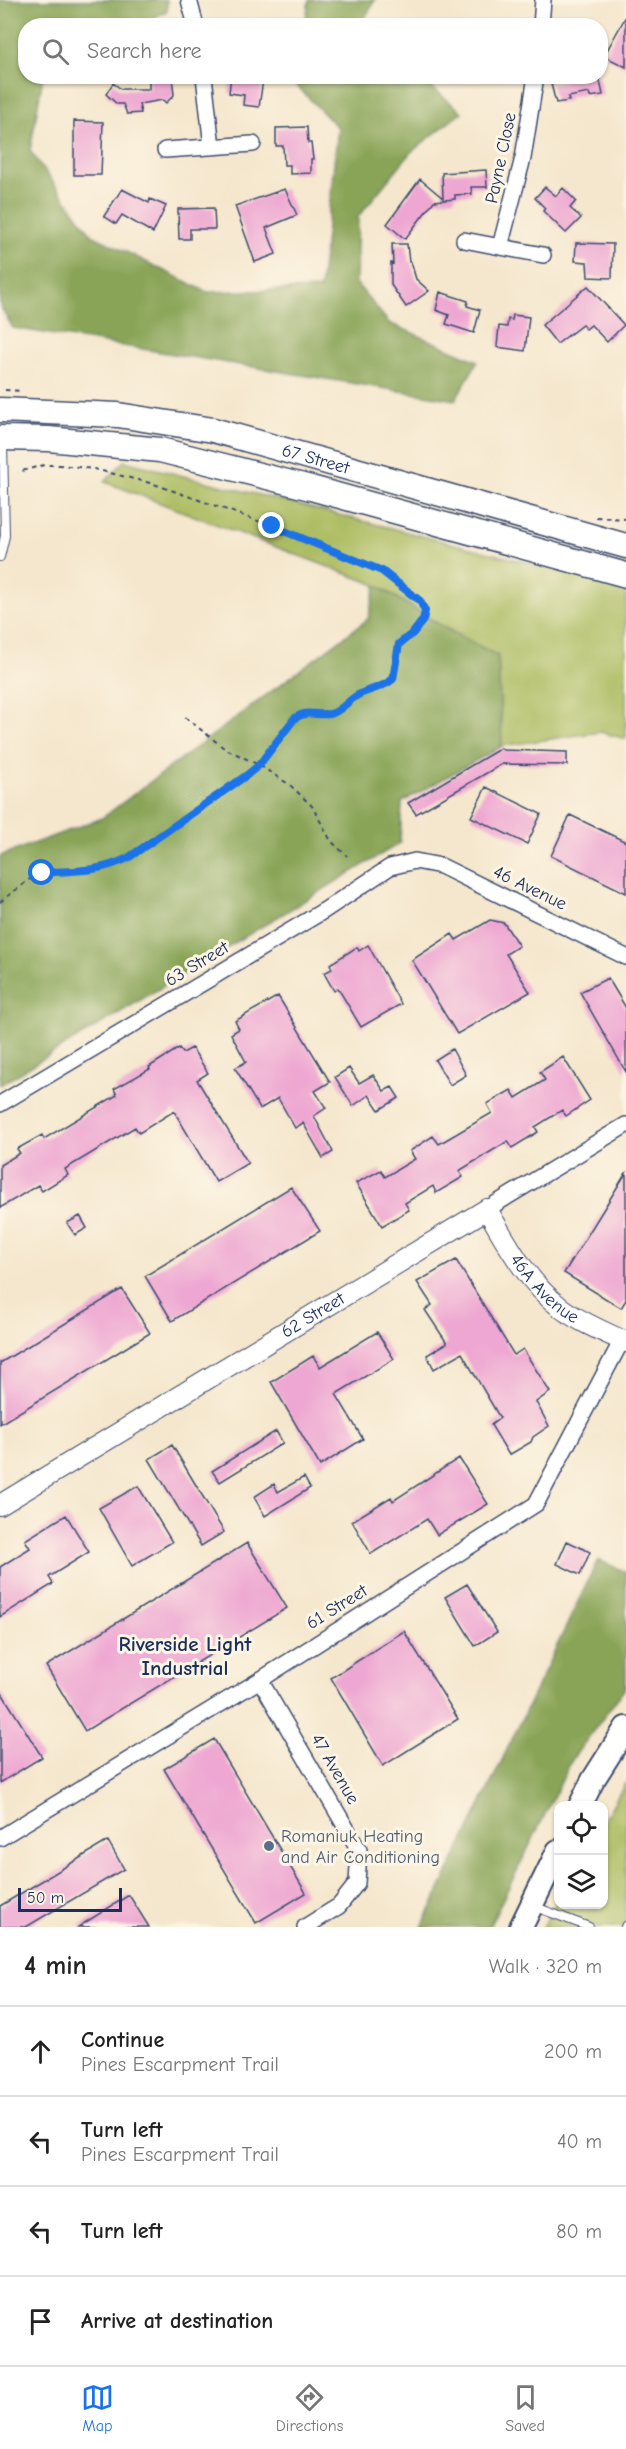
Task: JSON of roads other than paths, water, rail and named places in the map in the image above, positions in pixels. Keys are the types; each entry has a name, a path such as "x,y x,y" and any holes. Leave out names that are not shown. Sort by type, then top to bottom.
{"main road":[{"name":"67 Street","path":"0,410 117,415 213,430 626,546"},
{"name":"67 Street","path":"2,438 49,439 160,450 301,485 626,575"},
{"path":"582,1801 626,1728"},
{"path":"521,1927 556,1855"}],"street":[{"path":"189,0 194,18"},
{"path":"542,18 543,0"},
{"path":"205,84 212,147"},
{"name":"Payne Close","path":"500,247 523,158 535,84"},
{"path":"165,150 253,144"},
{"path":"464,240 543,255"},
{"name":"46 Avenue","path":"415,861 441,866 626,957"},
{"name":"63 Street","path":"0,1104 325,910 390,867 415,861"},
{"name":"62 Street","path":"0,1504 626,1125"},
{"name":"46A Avenue","path":"487,1209 520,1265 539,1289 561,1309 624,1341"},
{"name":"61 Street","path":"0,1838 260,1680 536,1504 624,1341"},
{"name":"47 Avenue","path":"260,1680 359,1850 357,1883 339,1906 305,1927"}],"lane":[{"path":"0,557 5,536 2,438"},
{"path":"532,1905 589,1927"}],"place":[{"name":"Romaniuk Heating and Air Conditioning","path":"269,1846"}],"district":[{"name":"Riverside Light Industrial","path":"185,1656"}]}
